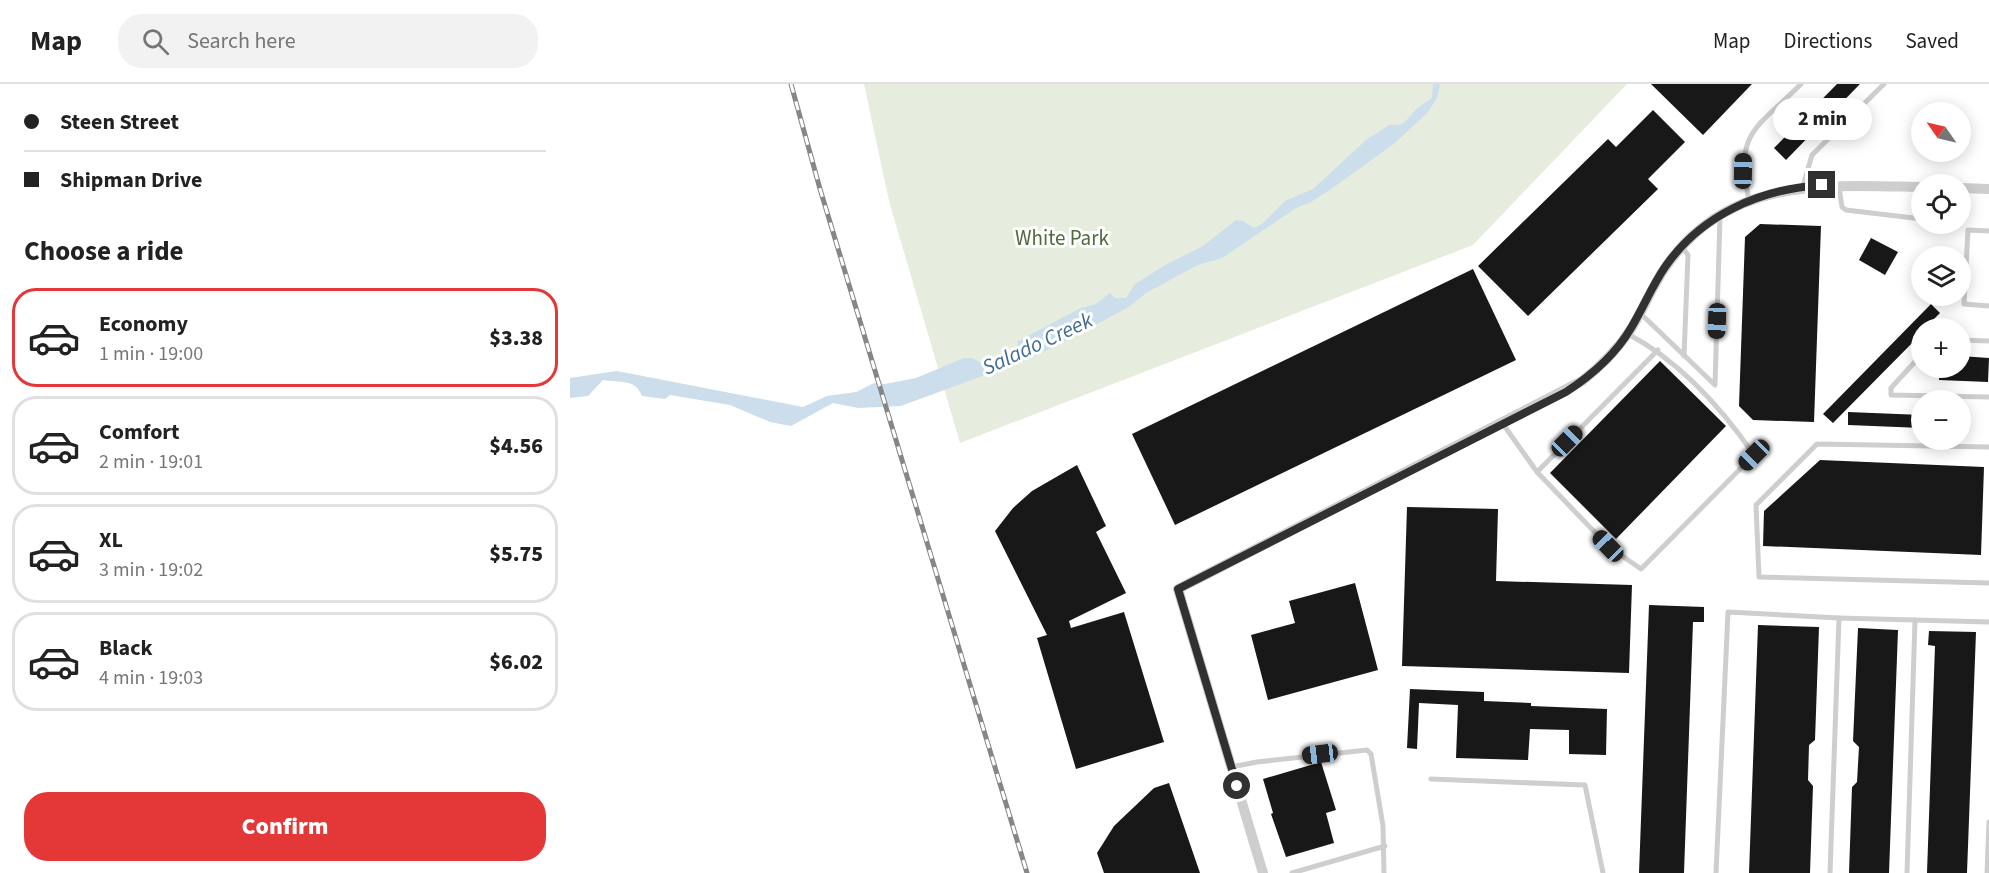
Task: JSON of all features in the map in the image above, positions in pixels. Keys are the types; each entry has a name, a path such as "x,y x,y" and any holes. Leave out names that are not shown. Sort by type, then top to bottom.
{"street":[{"path":"1263,873 1178,589 1503,424 1582,381 1597,369 1628,334 1665,267 1682,247 1720,215 1749,200 1803,186 1911,187"},
{"path":"1971,188 1989,189"}],"lane":[{"path":"1749,200 1743,171 1743,154 1748,137 1800,84"},
{"path":"1803,186 1812,155 1884,84"},
{"path":"1839,185 1842,207 1846,210 1911,218"},
{"path":"1640,313 1715,385 1720,215"},
{"path":"1989,231 1968,230 1964,304 1989,306"},
{"path":"1682,247 1688,255 1684,356"},
{"path":"1503,424 1537,472 1608,546 1641,569 1754,455 1731,421 1658,350 1628,334"},
{"path":"1971,340 1989,341"},
{"path":"1537,472 1658,350"},
{"path":"1911,366 1891,388 1891,395 1989,398"},
{"path":"1989,447 1817,444 1756,505 1759,577 1989,583"},
{"path":"1716,873 1728,612 1989,622"},
{"path":"1830,873 1839,618"},
{"path":"1907,873 1915,620"},
{"path":"1231,768 1257,762 1367,750 1371,754 1385,846 1384,873"},
{"path":"1431,779 1585,786 1603,873"},
{"path":"1987,873 1989,822"},
{"path":"1293,873 1385,846"}],"green space":[{"name":"White Park","path":"864,84 1627,84 1473,245 960,443 889,201"}],"water":[{"name":"Salado Creek","path":"1433,84 1440,84 1437,98 1428,112 1395,143 1334,187 1311,202 1296,208 1222,258 1198,265 1146,293 1130,306 1031,358 901,406 858,408 833,403 791,426 770,422 730,405 670,395 665,399 642,396 635,386 621,382 603,380 588,396 570,398 570,378 617,371 803,407 827,396 856,392 874,383 885,384 916,378 964,358 972,358 985,365 1016,350 1018,341 1081,308 1096,304 1110,293 1115,298 1126,298 1135,284 1167,264 1203,246 1236,220 1243,221 1254,228 1262,224 1285,201 1313,189 1366,140 1389,125 1399,125 1405,122 1416,109 1432,98"}],"building":[{"path":"1651,84 1752,84 1703,135"},
{"path":"1837,84 1860,84 1786,160 1774,148"},
{"path":"1653,110 1685,142 1648,179 1658,189 1528,316 1478,266 1608,139 1616,147"},
{"path":"1760,224 1821,226 1814,422 1753,420 1739,406 1745,237"},
{"path":"1871,238 1898,252 1885,275 1859,260"},
{"path":"1473,269 1516,360 1175,525 1132,434"},
{"path":"1929,306 1933,306 1940,313 1935,318 1917,318"},
{"path":"1911,324 1911,344 1833,423 1823,414"},
{"path":"1971,357 1989,358 1988,382 1939,380 1939,378 1971,378"},
{"path":"1660,361 1726,426 1616,539 1550,473"},
{"path":"1848,412 1911,415 1911,428 1848,425"},
{"path":"1820,460 1984,467 1981,555 1763,546 1764,511"},
{"path":"1077,465 1106,526 1096,532 1126,593 1069,621 1071,628 1124,612 1164,742 1076,769 1037,638 1047,635 995,531 1013,508 1032,491"},
{"path":"1407,507 1498,509 1496,581 1632,585 1629,673 1402,666"},
{"path":"1355,583 1378,670 1268,700 1251,635 1295,623 1289,601"},
{"path":"1649,605 1704,607 1704,622 1693,622 1684,873 1639,873"},
{"path":"1758,625 1819,627 1815,740 1809,745 1808,780 1813,786 1810,873 1749,873"},
{"path":"1858,628 1898,630 1889,873 1849,873 1852,787 1857,782 1859,747 1853,741"},
{"path":"1929,631 1976,632 1967,873 1927,873 1935,646 1928,645"},
{"path":"1410,689 1484,692 1484,701 1531,703 1531,706 1607,709 1606,755 1569,754 1569,730 1530,729 1528,760 1456,758 1458,705 1419,703 1417,749 1407,748"},
{"path":"1321,762 1336,810 1326,813 1334,843 1286,857 1271,814 1273,813 1263,779"},
{"path":"1169,783 1200,873 1104,873 1097,853 1114,826 1154,788"}],"railway":[{"path":"791,84 820,189 1027,873"}],"route":[{"path":"1237,786 1178,589 1566,392 1597,369 1618,347 1665,267 1692,236 1719,216 1752,198 1803,186 1822,185"}]}
